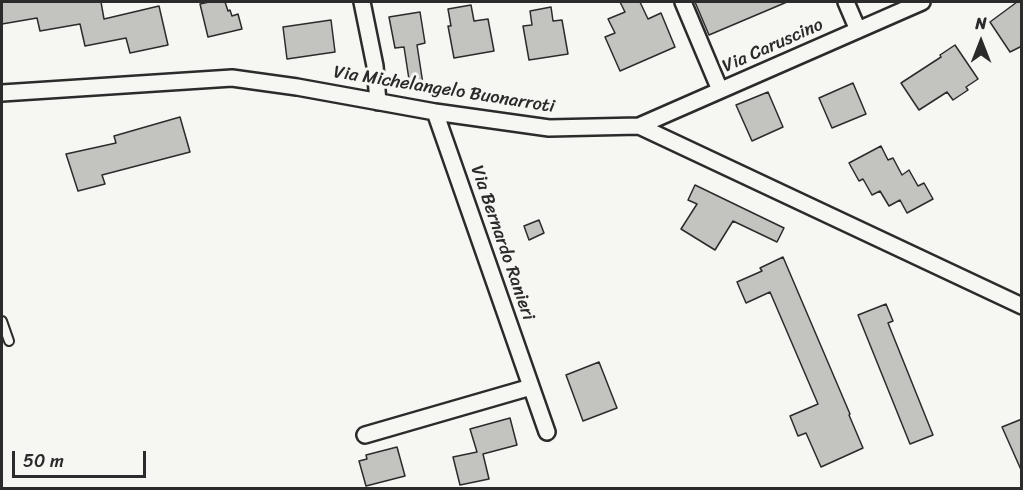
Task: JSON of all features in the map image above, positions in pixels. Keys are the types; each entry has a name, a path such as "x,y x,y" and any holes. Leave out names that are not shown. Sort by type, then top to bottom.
{"street":[{"path":"362,2 375,66 378,102"},
{"path":"683,2 720,90"},
{"path":"846,2 858,30"},
{"name":"Via Caruscino","path":"639,126 922,2"},
{"name":"Via Michelangelo Buonarroti","path":"2,93 232,78 297,87 435,112 549,128 639,126 1022,306"},
{"name":"Via Bernardo Ranieri","path":"435,112 547,432"},
{"path":"365,435 531,387"}],"lane":[{"path":"2,321 9,341"}],"building":[{"path":"2,2 101,2 104,19 159,6 168,45 130,53 126,38 85,46 80,24 40,31 37,18 2,24"},
{"path":"225,2 232,16 238,14 242,29 208,37 200,4"},
{"path":"620,2 640,2 648,19 661,13 675,47 620,71 605,37 615,33 608,19 625,12"},
{"path":"695,2 787,2 709,35"},
{"path":"1017,2 1022,2 1022,46 1010,52 990,22"},
{"path":"471,5 474,21 488,19 494,51 454,58 448,26 451,26 448,9"},
{"path":"551,7 553,21 562,20 568,54 529,60 523,26 532,25 530,11"},
{"path":"420,12 425,43 417,45 423,84 410,86 404,47 395,48 389,17"},
{"path":"331,20 335,52 287,59 283,27"},
{"path":"955,45 978,79 966,87 968,90 953,100 947,92 919,110 901,83"},
{"path":"853,83 866,114 832,128 819,98"},
{"path":"768,92 783,127 752,141 736,105"},
{"path":"180,117 190,152 102,175 105,184 78,191 66,154 116,143 114,136"},
{"path":"881,146 888,160 893,158 902,175 909,170 918,186 924,183 933,199 907,213 900,200 889,206 880,191 872,195 863,179 859,181 849,163"},
{"path":"695,185 784,228 777,242 733,221 715,250 681,229 697,204 688,200"},
{"path":"539,220 544,233 529,240 524,226"},
{"path":"783,257 863,448 821,467 806,433 798,436 790,416 818,404 770,292 746,303 737,282 762,271 760,268"},
{"path":"886,304 893,321 888,323 933,435 910,444 858,315"},
{"path":"599,362 617,408 583,421 566,375"},
{"path":"510,418 517,445 483,454 489,479 460,485 453,457 477,452 470,429"},
{"path":"1022,419 1022,472 1002,427"},
{"path":"397,447 405,476 366,486 359,461 367,459 366,455"}]}
